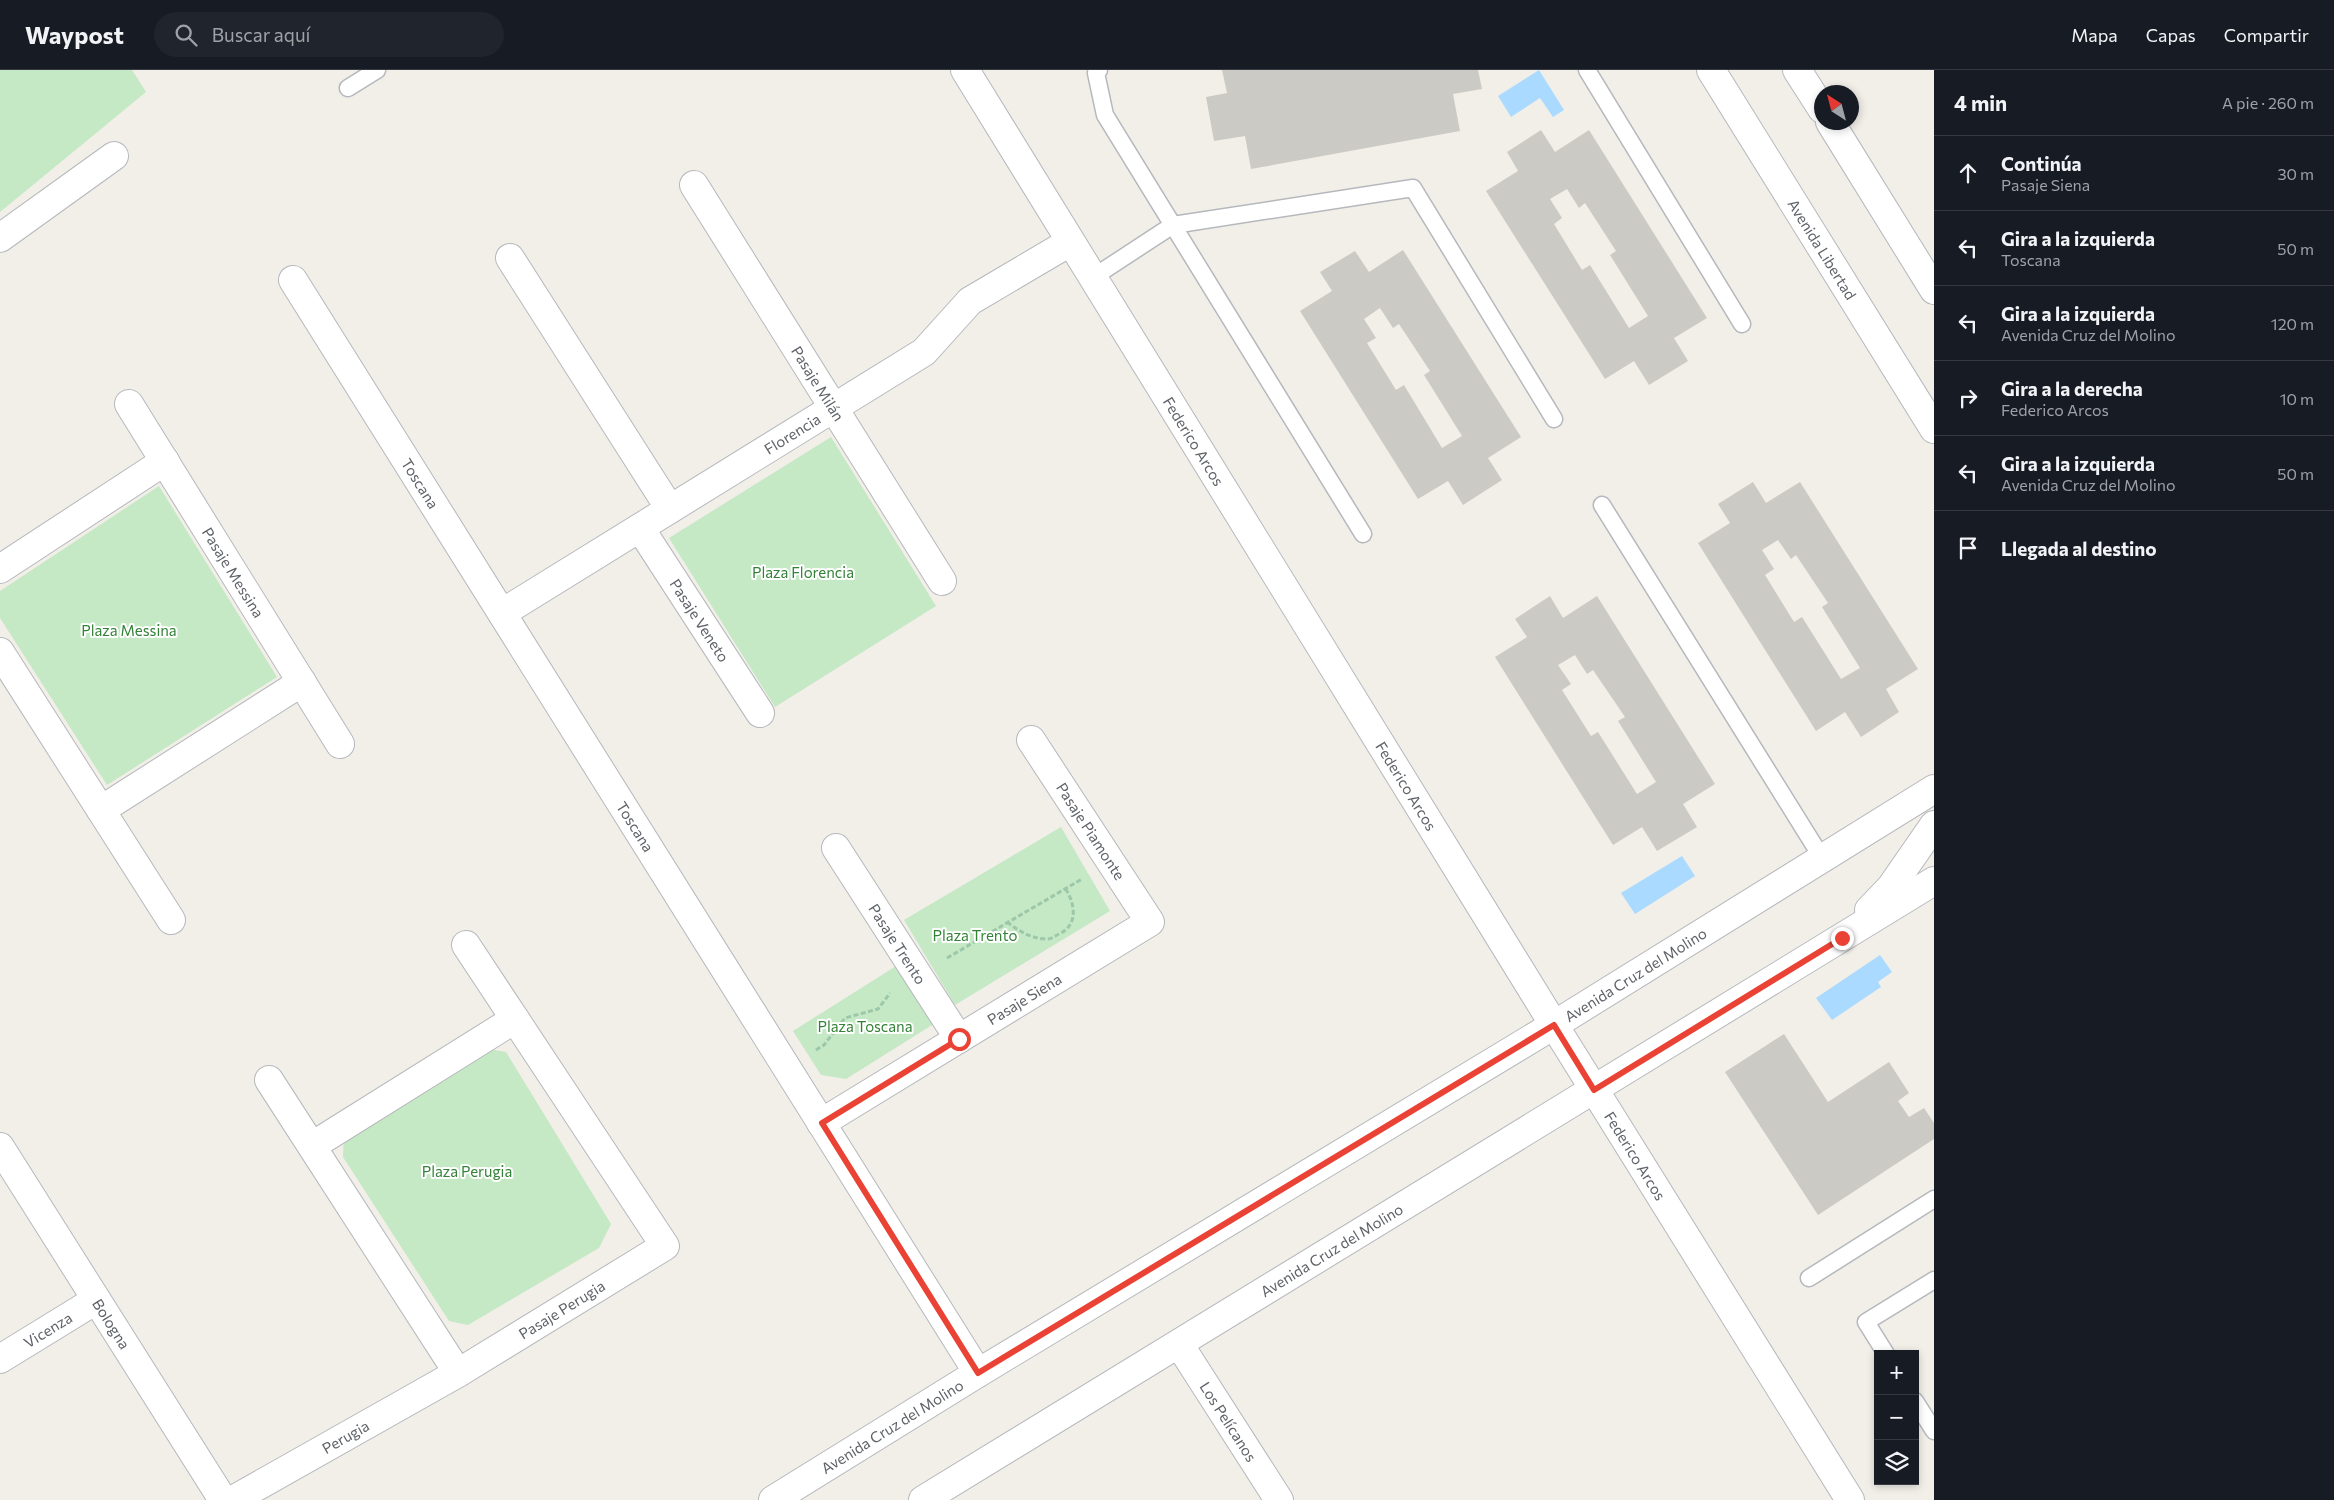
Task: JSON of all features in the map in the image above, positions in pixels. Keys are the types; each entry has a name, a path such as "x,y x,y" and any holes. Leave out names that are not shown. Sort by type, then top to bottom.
{"street":[{"name":"Federico Arcos","path":"965,70 1594,1090 1850,1500"},
{"name":"Avenida Libertad","path":"1711,70 1934,429"},
{"path":"1797,70 1814,97"},
{"path":"1835,130 1934,290"},
{"path":"0,238 114,156"},
{"name":"Pasaje Milán","path":"694,185 942,580"},
{"name":"Florencia","path":"502,613 924,352 970,301 1070,242"},
{"path":"510,258 670,509"},
{"name":"Toscana","path":"293,280 978,1373"},
{"name":"Pasaje Messina","path":"129,404 340,744"},
{"path":"0,569 165,461"},
{"name":"Pasaje Veneto","path":"640,528 760,713"},
{"path":"2,660 172,920"},
{"path":"101,810 302,682"},
{"name":"Pasaje Piamonte","path":"1031,740 1150,922"},
{"name":"Avenida Cruz del Molino","path":"773,1500 978,1373 1554,1025 1934,790"},
{"name":"Avenida Cruz del Molino","path":"1842,938 1891,887 1934,825"},
{"name":"Pasaje Trento","path":"836,848 959,1039"},
{"name":"Avenida Cruz del Molino","path":"922,1500 1934,881"},
{"name":"Pasaje Siena","path":"822,1123 1150,922"},
{"name":"Pasaje Perugia","path":"458,1373 665,1246 466,945"},
{"path":"312,1146 515,1019"},
{"path":"269,1080 458,1373"},
{"name":"Bologna","path":"0,1147 223,1500"},
{"name":"Vicenza","path":"0,1358 96,1300"},
{"name":"Los Pelícanos","path":"1179,1344 1279,1500"},
{"name":"Perugia","path":"233,1500 458,1373"}],"lane":[{"path":"348,88 377,70"},
{"path":"1099,70 1096,73 1105,115 1363,534"},
{"path":"1586,70 1742,324"},
{"path":"1092,278 1172,225 1413,188 1554,419"},
{"path":"1602,505 1822,858"},
{"path":"1809,1278 1934,1199"},
{"path":"1884,1350 1866,1322 1934,1280"},
{"path":"1919,1407 1934,1431"}],"path":[{"path":"1007,922 1026,935 1048,940 1065,932 1074,916 1073,900 1065,888"}],"green space":[{"path":"0,70 132,70 146,92 0,212"},
{"name":"Plaza Florencia","path":"831,437 936,606 775,707 669,538"},
{"name":"Plaza Messina","path":"159,486 277,677 107,785 0,618 0,591"},
{"name":"Plaza Trento","path":"1061,827 1110,911 955,1005 904,920"},
{"name":"Plaza Toscana","path":"904,961 940,1020 846,1079 821,1075 793,1031"},
{"name":"Plaza Perugia","path":"482,1048 506,1052 611,1224 599,1248 468,1325 449,1321 343,1157 344,1133"}],"water":[{"path":"1539,70 1564,110 1553,117 1540,98 1511,117 1498,96"},
{"path":"1682,856 1695,876 1635,914 1621,893"},
{"path":"1880,955 1892,972 1878,982 1881,987 1832,1020 1816,998"}],"building":[{"path":"1222,70 1478,70 1482,89 1453,94 1460,131 1251,169 1245,136 1214,141 1206,97 1227,93"},
{"path":"1541,130 1555,152 1589,130 1707,318 1674,338 1688,361 1649,385 1634,361 1605,379 1486,191 1518,171 1507,152","holes":["1567,189 1579,208 1585,203 1616,251 1610,255 1648,316 1629,328 1590,265 1582,270 1554,224 1562,218 1550,199"]},
{"path":"1403,250 1521,437 1488,458 1502,480 1463,505 1448,481 1418,499 1300,311 1332,291 1320,272 1355,251 1369,272","holes":["1380,308 1393,328 1399,324 1430,371 1424,375 1462,436 1442,448 1404,385 1396,390 1367,343 1376,338 1364,319"]},
{"path":"1753,482 1766,503 1800,482 1918,669 1886,689 1899,712 1861,737 1845,712 1816,731 1698,543 1730,523 1718,504","holes":["1778,540 1791,559 1796,555 1828,603 1822,607 1860,668 1841,679 1802,617 1794,622 1765,575 1774,569 1762,550"]},
{"path":"1550,596 1563,618 1597,596 1715,784 1683,804 1697,827 1657,851 1642,827 1613,845 1495,657 1527,637 1515,619","holes":["1575,655 1587,674 1593,670 1625,717 1618,721 1656,782 1637,794 1598,732 1591,736 1562,690 1571,684 1558,665"]},
{"path":"1784,1034 1828,1102 1889,1062 1909,1093 1898,1101 1909,1117 1924,1108 1934,1123 1934,1139 1818,1215 1725,1072"}],"route":[{"path":"959,1039 822,1123 978,1373 1554,1025 1594,1090 1842,938"}]}
